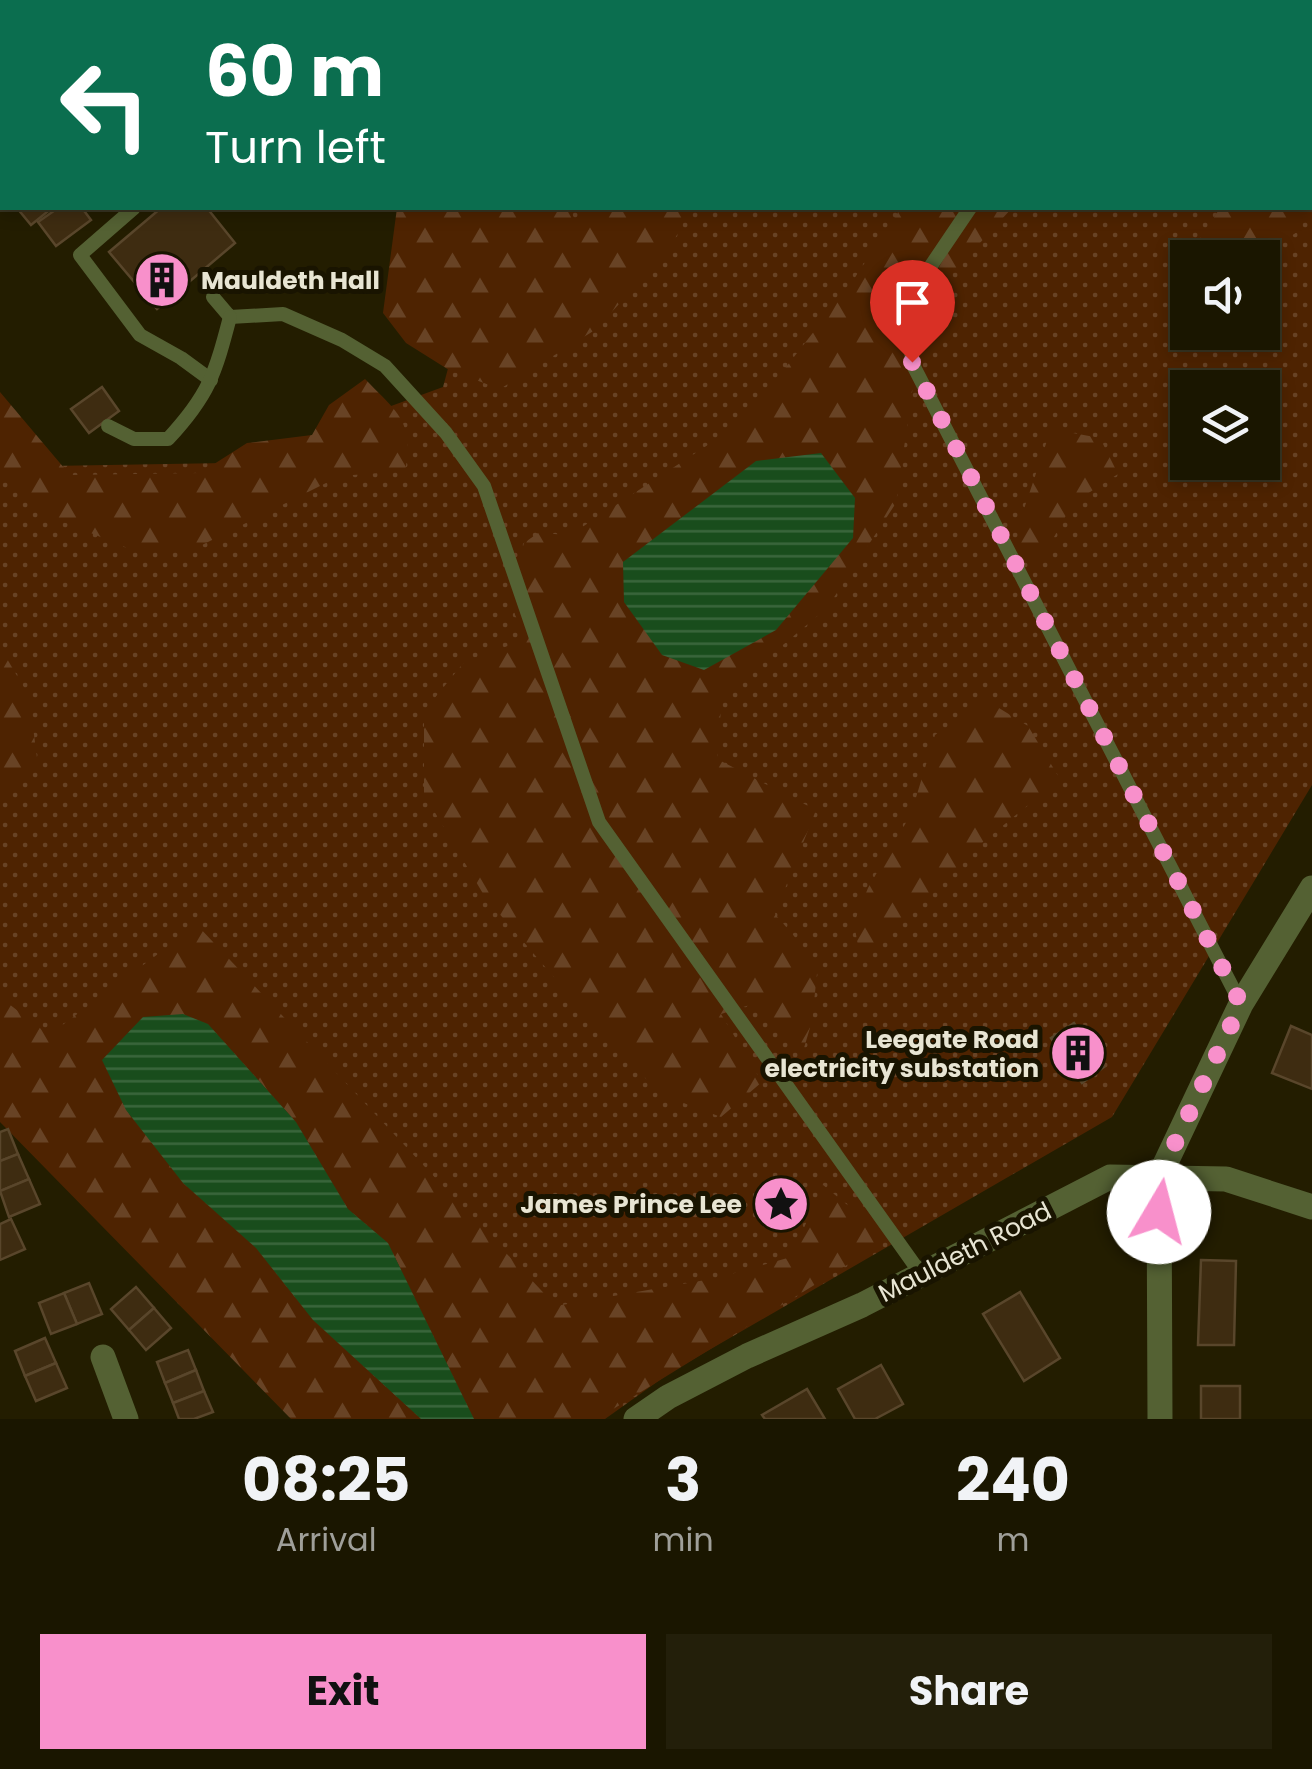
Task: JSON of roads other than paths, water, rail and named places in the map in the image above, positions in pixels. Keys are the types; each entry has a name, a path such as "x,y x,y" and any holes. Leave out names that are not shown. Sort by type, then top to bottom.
{"street":[{"path":"1160,1419 1159,1177 1241,1004 1312,888"},
{"name":"Mauldeth Road","path":"636,1419 668,1397 747,1356 921,1274 1110,1177 1226,1179 1312,1207"},
{"path":"103,1356 126,1419"}],"lane":[{"path":"132,210 80,254 140,335 211,380"},
{"path":"969,210 920,282 908,318 912,362 1241,1004"},
{"path":"213,297 230,317"},
{"path":"230,317 283,314 342,340 385,366 446,433 484,486 599,822 921,1274"},
{"path":"108,426 134,439 168,439 199,406 230,317"}],"place":[{"name":"Mauldeth Hall","path":"162,280"},
{"name":"Leegate Road electricity substation","path":"1078,1053"},
{"name":"James Prince Lee","path":"781,1204"}]}
